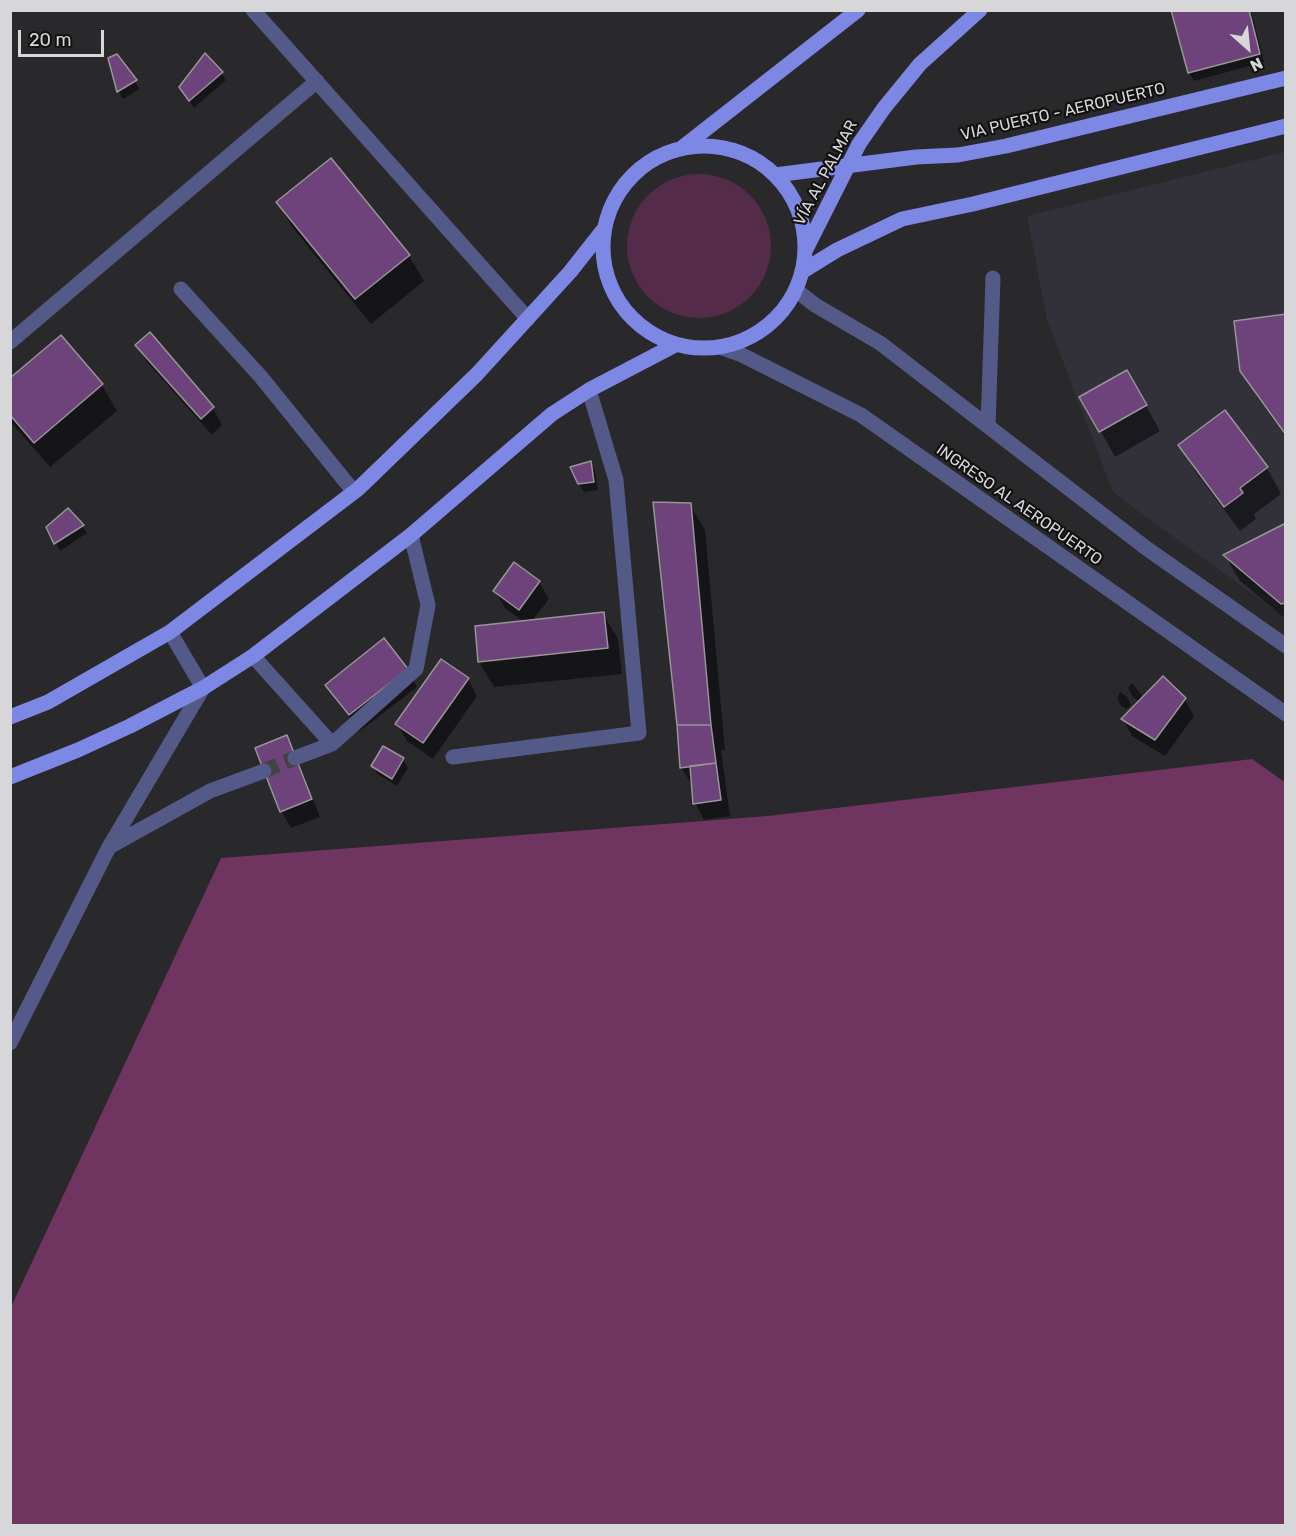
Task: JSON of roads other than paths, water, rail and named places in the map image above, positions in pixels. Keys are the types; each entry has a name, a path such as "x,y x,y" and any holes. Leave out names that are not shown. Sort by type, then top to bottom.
{"main road":[{"path":"682,148 707,146 732,150 748,156 775,175 792,197 802,223 805,251 803,271 796,290 783,311 764,328 742,341 718,347 696,348 675,345 648,332 626,313 610,288 602,259 604,229 611,207 623,186 639,169 659,157 682,148 858,10"},
{"name":"VÍA AL PALMAR","path":"805,251 859,144 884,108 920,64 980,10"},
{"name":"VIA PUERTO - AEROPUERTO","path":"775,175 916,157 958,155 1006,146 1286,78"},
{"path":"803,271 837,250 902,219 973,204 1286,126"},
{"path":"10,717 48,702 170,632 354,492 477,374 570,272 604,229"},
{"path":"10,777 78,750 203,688 253,656 411,535 552,414 589,390 675,345"}],"street":[{"path":"253,10 528,319"},
{"path":"10,342 317,81"},
{"path":"988,426 993,278"},
{"path":"181,289 261,377 354,492"},
{"path":"796,290 815,305 880,343 1146,548 1286,646"},
{"name":"INGRESO AL AEROPUERTO","path":"718,347 742,355 861,415 1286,714"},
{"path":"453,757 639,733 616,480 589,390"},
{"path":"295,758 332,744 416,669 428,605 411,535"},
{"path":"10,1043 109,847 203,688 170,632"},
{"path":"253,656 332,744"},
{"path":"109,847 210,791 264,771"}],"tunnel":[{"path":"264,771 295,758"}]}
